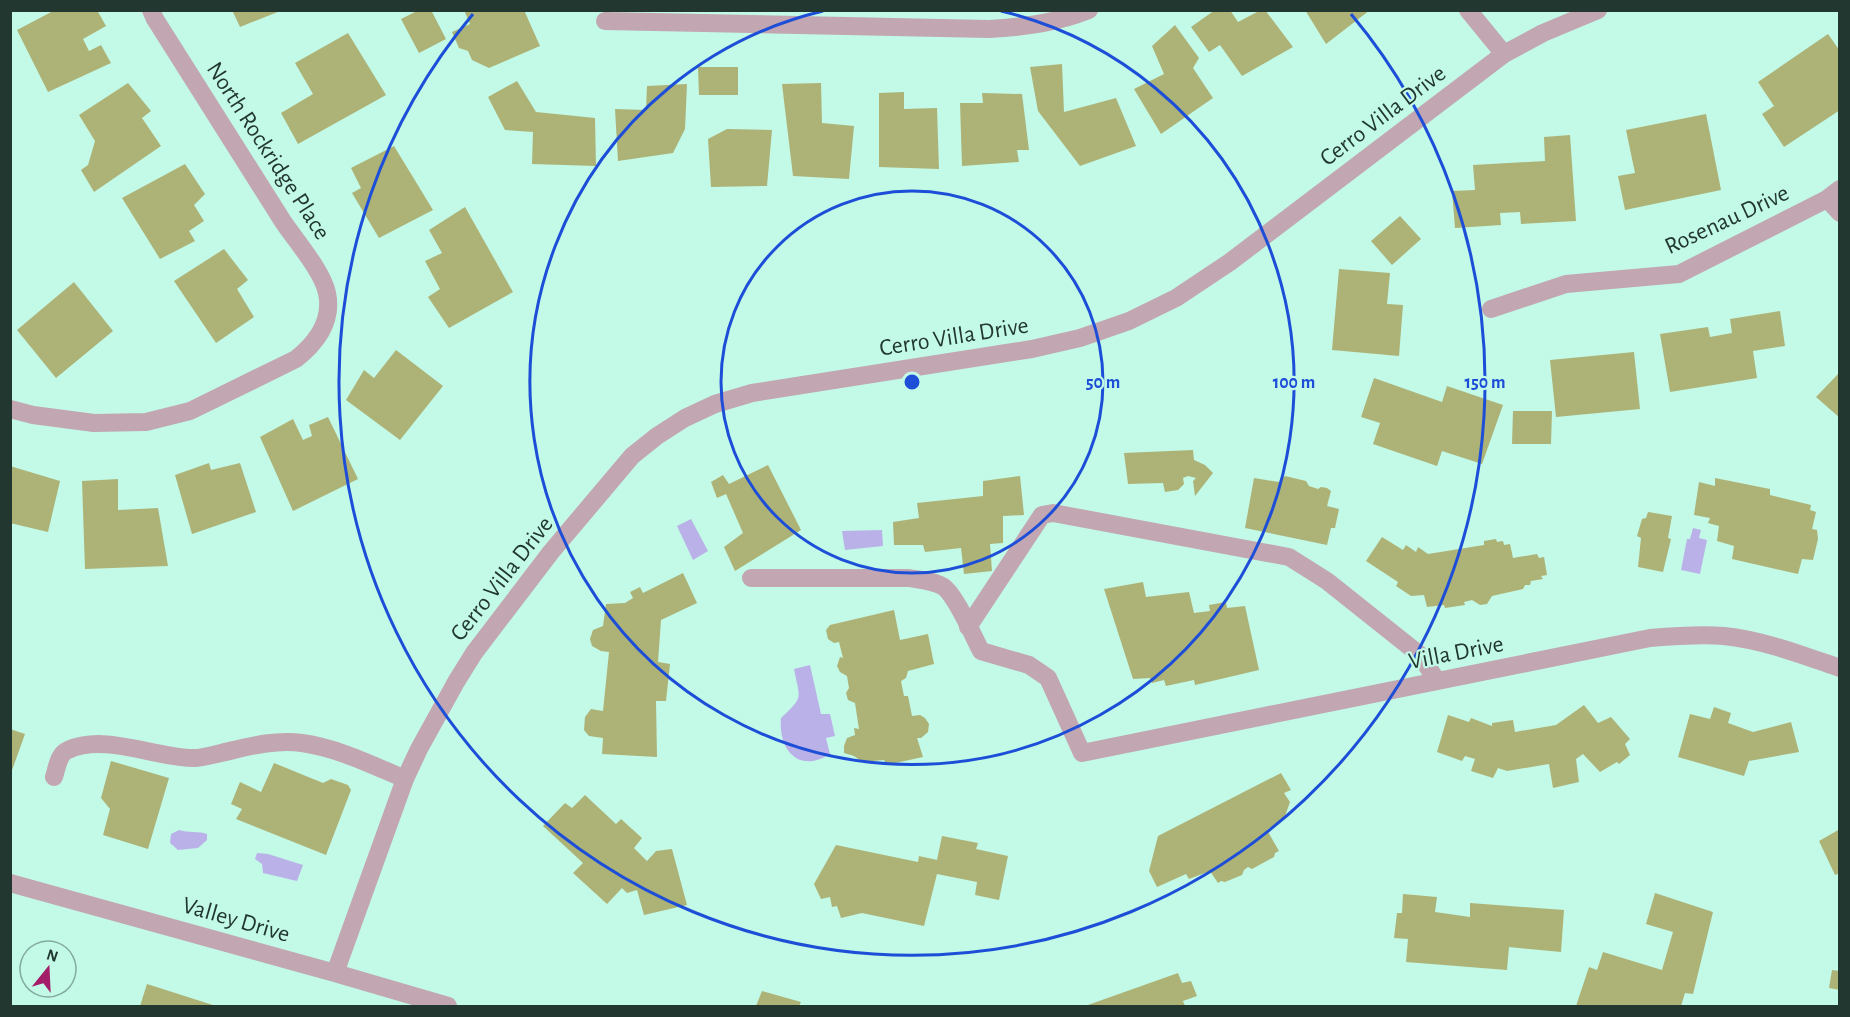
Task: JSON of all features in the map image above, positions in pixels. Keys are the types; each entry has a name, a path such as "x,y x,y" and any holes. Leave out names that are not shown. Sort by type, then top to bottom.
{"street":[{"name":"North Rockridge Place","path":"10,409 33,415 94,423 146,422 190,411 296,359 320,335 328,307 327,293 320,276 283,222 155,19 152,10"},
{"path":"605,21 989,29 1023,27 1075,16 1089,10"},
{"path":"1468,10 1504,54"},
{"name":"Cerro Villa Drive","path":"335,973 405,779 418,749 456,681 474,653 566,534 632,456 657,436 685,418 715,404 752,393 1032,349 1080,338 1128,321 1176,298 1230,262 1504,54 1543,33 1598,10"},
{"path":"1833,194 1839,213"},
{"name":"Rosenau Drive","path":"1491,309 1566,284 1679,274 1833,194"},
{"path":"751,578 874,577 909,578 931,582 945,588 956,603 968,627 1042,515 1053,513 1289,557 1327,581 1420,655 1437,681"},
{"name":"Villa Drive","path":"968,627 981,651 1029,665 1048,678 1082,753 1650,638 1692,635 1725,636 1790,650 1839,668"},
{"path":"54,777 60,757 64,752 75,747 93,744 194,758 274,742 301,742 330,748 405,779"},
{"name":"Valley Drive","path":"10,883 448,1006"}],"shaded area":[{"path":"691,519 708,551 693,560 677,526"},
{"path":"1693,528 1701,530 1699,538 1707,540 1700,574 1681,570 1687,539 1690,539"},
{"path":"882,530 883,546 845,550 842,531"},
{"path":"810,665 821,714 830,714 835,736 826,738 830,754 819,760 809,761 800,760 787,749 781,730 781,718 797,701 799,692 794,669"},
{"path":"179,830 207,834 207,840 198,848 178,850 170,843 171,834"},
{"path":"257,853 268,854 303,865 297,881 263,873 262,864 255,859"}],"building":[{"path":"55,10 97,10 106,26 83,39 89,51 101,45 111,63 48,92 17,30"},
{"path":"232,10 280,10 280,11 240,27"},
{"path":"419,10 431,10 446,39 419,53 401,19"},
{"path":"464,10 524,10 540,46 489,68 472,60 468,51 459,48 452,32 470,24"},
{"path":"1215,10 1230,10 1238,22 1265,10 1293,47 1242,76 1220,45 1209,52 1191,27"},
{"path":"1305,10 1370,10 1326,44"},
{"path":"1175,25 1199,58 1193,68 1213,98 1161,134 1134,89 1164,74 1152,46"},
{"path":"348,33 386,95 298,144 281,113 313,94 295,63"},
{"path":"1828,34 1840,51 1840,110 1784,147 1762,114 1774,106 1758,82"},
{"path":"1062,64 1064,112 1116,98 1136,146 1080,166 1038,111 1030,67"},
{"path":"698,67 738,67 738,95 699,95"},
{"path":"517,81 536,112 595,118 596,166 532,164 533,132 505,130 488,97"},
{"path":"128,83 151,111 142,118 161,146 94,192 81,170 88,165 95,141 79,115"},
{"path":"821,83 822,123 854,126 849,179 793,176 782,84"},
{"path":"687,84 685,129 673,153 618,161 615,109 646,110 647,86"},
{"path":"904,92 904,109 937,108 939,169 879,167 879,93"},
{"path":"982,93 1022,94 1029,150 1017,150 1019,162 962,166 960,103 983,103"},
{"path":"1706,114 1721,190 1625,210 1618,176 1635,173 1626,130"},
{"path":"727,129 772,130 767,186 711,187 708,139"},
{"path":"1570,135 1576,221 1521,224 1520,212 1500,213 1501,225 1455,228 1452,191 1475,190 1473,165 1545,161 1544,137"},
{"path":"394,146 433,210 379,238 352,193 361,188 351,168"},
{"path":"185,164 205,194 194,205 204,221 189,231 195,241 160,259 122,198"},
{"path":"465,207 513,292 449,328 428,297 440,289 425,261 442,253 429,230"},
{"path":"1400,216 1421,239 1392,265 1371,241"},
{"path":"224,249 248,280 237,289 254,317 216,343 174,281"},
{"path":"1339,269 1390,273 1387,304 1403,305 1399,356 1332,350"},
{"path":"74,282 113,331 56,378 17,330"},
{"path":"1780,311 1785,346 1753,351 1757,378 1670,392 1660,334 1708,327 1710,337 1732,333 1730,319"},
{"path":"396,350 443,386 400,440 346,400 364,370 374,378"},
{"path":"1634,352 1640,409 1556,417 1550,360"},
{"path":"1840,372 1840,418 1816,397"},
{"path":"1374,378 1442,402 1447,386 1503,405 1482,464 1442,451 1437,466 1373,444 1380,423 1361,417"},
{"path":"1513,411 1552,411 1551,444 1512,444"},
{"path":"328,417 358,479 293,511 260,437 293,419 303,440 312,436 309,425"},
{"path":"1193,450 1194,460 1205,465 1213,473 1195,496 1193,481 1196,478 1188,476 1183,478 1184,484 1178,490 1165,492 1163,483 1128,484 1124,453"},
{"path":"209,463 211,470 240,463 256,512 192,534 175,475"},
{"path":"768,465 801,530 735,571 724,547 743,533 726,494 717,498 711,482 723,475 729,484"},
{"path":"10,466 60,481 48,532 10,523"},
{"path":"1020,476 1024,515 1003,516 1003,543 990,544 992,571 964,574 961,548 925,552 923,545 894,545 893,522 919,518 917,503 983,496 983,481"},
{"path":"1285,476 1306,481 1309,486 1318,489 1321,487 1331,491 1327,506 1339,509 1335,528 1331,528 1327,545 1245,528 1254,478 1279,482"},
{"path":"1715,478 1770,489 1770,495 1811,505 1810,510 1816,512 1812,529 1817,530 1818,539 1813,560 1802,559 1798,574 1732,559 1734,546 1717,541 1719,526 1708,523 1710,518 1694,515 1699,482 1715,486"},
{"path":"118,479 118,510 158,508 168,566 85,569 82,481"},
{"path":"1648,512 1672,516 1668,538 1671,539 1663,572 1638,567 1641,538 1637,536 1642,519 1646,518"},
{"path":"1382,537 1403,550 1406,545 1416,552 1418,547 1428,554 1484,545 1484,541 1496,539 1497,542 1503,541 1504,545 1510,544 1513,558 1537,554 1539,558 1544,557 1547,575 1541,576 1543,579 1531,581 1530,585 1525,585 1523,589 1492,596 1487,604 1480,605 1472,600 1464,602 1465,605 1445,608 1444,605 1427,607 1424,595 1411,596 1396,586 1398,582 1366,561"},
{"path":"683,573 697,603 661,620 658,662 670,664 666,701 656,701 657,757 602,754 603,738 589,736 584,730 585,717 591,709 603,711 609,652 592,646 590,639 593,630 603,626 606,604 625,603 633,598 630,592 640,587 643,593"},
{"path":"1143,582 1146,597 1189,592 1194,613 1210,611 1209,605 1226,602 1227,608 1245,606 1259,670 1195,685 1194,680 1166,686 1164,680 1152,683 1150,678 1133,679 1104,589"},
{"path":"894,610 900,640 928,634 934,664 908,671 906,678 901,681 904,696 908,696 912,716 920,715 929,724 928,732 921,738 917,738 923,757 886,765 884,760 862,762 844,753 847,738 855,735 854,728 859,729 855,703 848,700 846,693 849,688 847,676 840,672 837,666 840,657 843,658 839,642 834,643 828,639 826,630 830,625"},
{"path":"1584,705 1598,723 1611,717 1630,739 1625,744 1630,755 1619,764 1617,762 1600,772 1583,754 1576,759 1579,782 1553,788 1549,764 1507,771 1498,768 1493,778 1471,771 1475,759 1465,756 1462,761 1437,752 1448,715 1469,722 1471,718 1492,726 1492,723 1513,720 1515,732 1556,725"},
{"path":"1714,707 1731,713 1728,723 1753,732 1791,722 1799,752 1749,761 1744,776 1678,757 1690,714 1710,719"},
{"path":"10,729 25,734 11,773 10,773"},
{"path":"111,761 169,778 148,849 103,835 110,809 101,798"},
{"path":"274,763 323,783 331,779 348,785 351,790 326,855 236,819 242,809 231,804 240,782 261,792"},
{"path":"1281,773 1291,790 1284,793 1290,802 1284,819 1267,830 1279,851 1274,857 1252,869 1248,867 1242,875 1225,882 1218,883 1210,871 1189,879 1186,874 1157,887 1149,871 1158,836"},
{"path":"585,795 616,824 621,819 642,838 634,848 647,861 656,851 672,849 687,905 644,915 637,890 627,893 622,888 607,904 573,873 583,863 543,826 565,803 572,808"},
{"path":"1840,829 1840,873 1835,875 1819,841"},
{"path":"942,836 978,843 976,849 1008,856 999,900 975,895 977,882 937,874 924,926 862,913 841,918 837,906 832,907 830,897 821,899 814,884 836,845 918,862 919,856 937,860"},
{"path":"1655,893 1713,912 1693,994 1685,993 1681,1006 1576,1006 1589,967 1597,970 1603,952 1662,970 1673,932 1646,924"},
{"path":"1403,894 1437,897 1435,912 1470,917 1470,903 1564,910 1561,952 1509,947 1507,970 1406,962 1408,939 1394,938 1397,913 1402,913"},
{"path":"1832,970 1840,971 1840,990 1829,988"},
{"path":"1178,973 1182,983 1191,981 1197,996 1183,1001 1185,1006 1085,1006"},
{"path":"147,984 216,1006 140,1006"},
{"path":"762,991 801,1002 799,1006 756,1006"}]}
